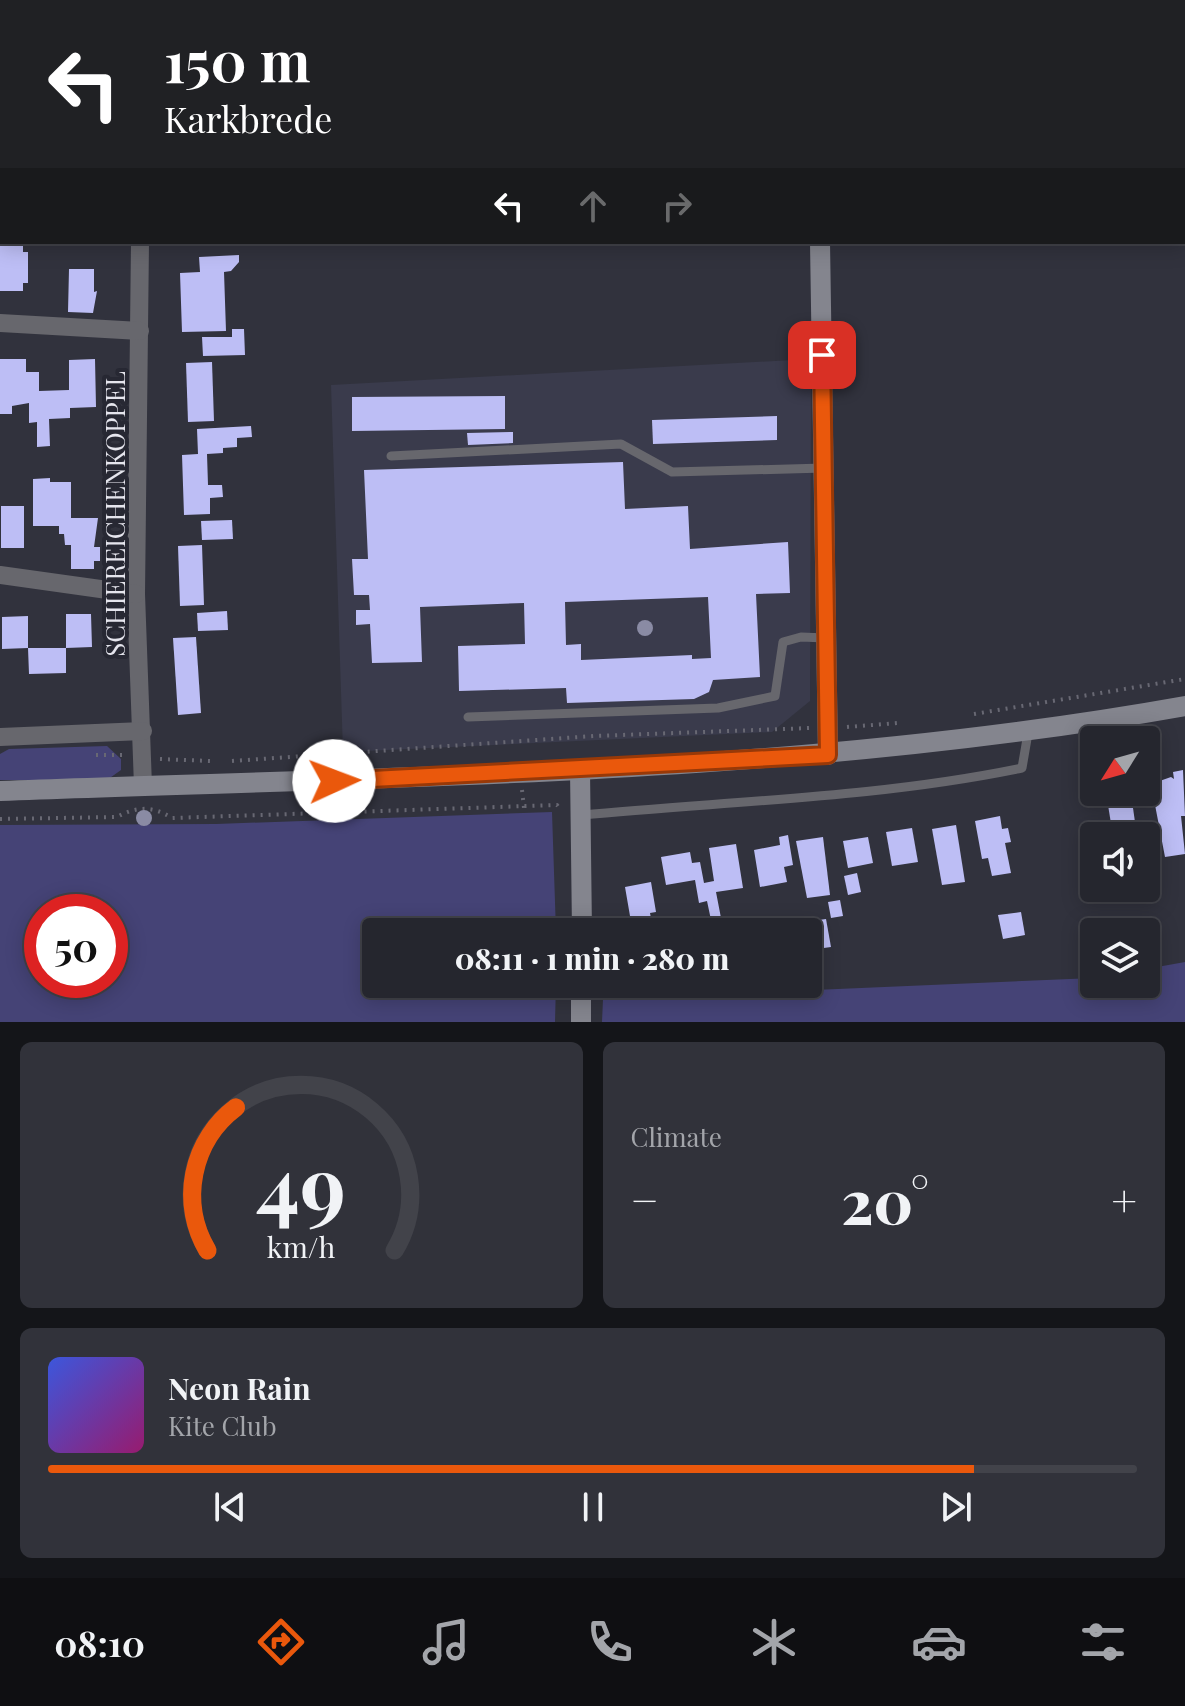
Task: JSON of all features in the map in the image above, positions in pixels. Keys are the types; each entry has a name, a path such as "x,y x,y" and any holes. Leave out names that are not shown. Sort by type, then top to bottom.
{"main road":[{"path":"820,244 828,755"},
{"path":"0,791 580,770 828,755 1028,733 1185,706"},
{"path":"580,770 575,816 581,918"},
{"path":"581,998 581,1022"}],"street":[{"name":"SCHIEREICHENKOPPEL","path":"140,244 136,594 143,786"},
{"path":"0,323 140,331"},
{"path":"0,575 136,594"},
{"path":"0,737 143,731"}],"lane":[{"path":"391,456 621,444 672,472 824,468"},
{"path":"468,717 718,708 775,696 783,642 801,637 826,638"},
{"path":"575,816 773,801 960,781 1022,768 1028,733"}],"path":[{"path":"973,714 1185,679"},
{"path":"144,757 186,762 237,760 594,736 911,722"},
{"path":"0,819 117,817 131,809 157,808 172,818 557,805 575,816"}],"shaded area":[{"path":"811,359 810,701 772,732 343,752 331,385"},
{"path":"107,746 121,759 121,770 107,780 0,780 0,754 9,749"},
{"path":"552,812 556,918 362,918 362,998 556,998 555,1022 0,1022 0,825 216,824"},
{"path":"1185,962 1185,1022 602,1022 603,999 822,998 822,990 1080,979 1080,998 1160,998 1160,966"}],"building":[{"path":"0,244 23,244 23,252 28,252 28,283 23,283 23,291 0,291"},
{"path":"239,255 239,262 231,271 224,272 226,331 182,332 180,273 200,272 199,257"},
{"path":"69,269 94,269 94,292 97,291 93,313 68,312"},
{"path":"232,329 244,329 245,355 203,356 202,337 232,337"},
{"path":"0,359 26,359 26,372 39,372 39,391 69,390 69,360 95,359 96,407 70,408 70,418 49,419 50,446 37,447 37,422 29,423 29,403 12,406 12,414 0,414"},
{"path":"212,362 214,421 188,422 186,363"},
{"path":"505,396 505,429 352,431 352,397"},
{"path":"777,416 777,440 653,444 652,420"},
{"path":"251,426 252,437 237,438 237,447 223,448 223,453 207,454 208,485 222,485 223,497 210,498 210,514 184,515 182,455 198,454 197,429"},
{"path":"513,432 513,443 468,445 467,433"},
{"path":"623,462 625,509 688,506 690,549 788,542 790,593 756,594 760,677 713,680 709,692 694,699 567,703 566,688 459,691 458,646 525,644 524,603 420,607 422,662 372,663 370,624 356,625 356,610 370,610 369,595 354,595 352,559 368,559 364,470","holes":["708,597 711,658 692,659 692,655 581,660 581,644 566,645 565,602"]},
{"path":"50,478 50,482 71,482 71,518 98,518 94,547 100,547 100,561 94,561 94,569 71,569 71,545 65,545 64,534 59,534 59,526 33,526 33,479"},
{"path":"1,506 24,506 24,548 1,548"},
{"path":"232,520 233,539 202,540 201,521"},
{"path":"202,545 204,605 180,606 178,546"},
{"path":"227,611 228,630 198,631 197,613"},
{"path":"66,614 91,614 92,647 66,648"},
{"path":"28,616 28,648 2,649 2,617"},
{"path":"196,637 201,713 178,715 173,638"},
{"path":"28,648 66,648 66,673 29,674"},
{"path":"1183,770 1185,816 1181,816 1185,854 1165,857 1155,806 1160,806 1160,781 1174,779 1173,772"},
{"path":"1108,806 1133,806 1135,822 1111,822"},
{"path":"1000,816 1002,829 1008,828 1011,842 1005,843 1011,873 992,876 988,858 982,859 975,821"},
{"path":"956,825 965,882 942,885 932,829"},
{"path":"912,828 918,862 892,866 886,832"},
{"path":"788,835 793,865 784,867 787,882 760,887 754,850 780,845 779,837"},
{"path":"823,837 830,895 807,898 796,841"},
{"path":"868,837 873,863 848,868 843,841"},
{"path":"736,844 743,888 716,892 721,918 711,918 707,901 699,903 695,880 666,885 661,857 690,852 692,863 700,862 704,883 714,881 709,848"},
{"path":"857,873 861,892 848,895 844,876"},
{"path":"651,882 656,912 650,913 651,918 625,918 630,916 625,887"},
{"path":"840,900 843,916 831,918 828,902"},
{"path":"1021,912 1025,935 1003,939 998,915"},
{"path":"826,919 831,947 822,948 822,920"}],"route":[{"path":"334,781 611,769 828,755 822,355"}]}
